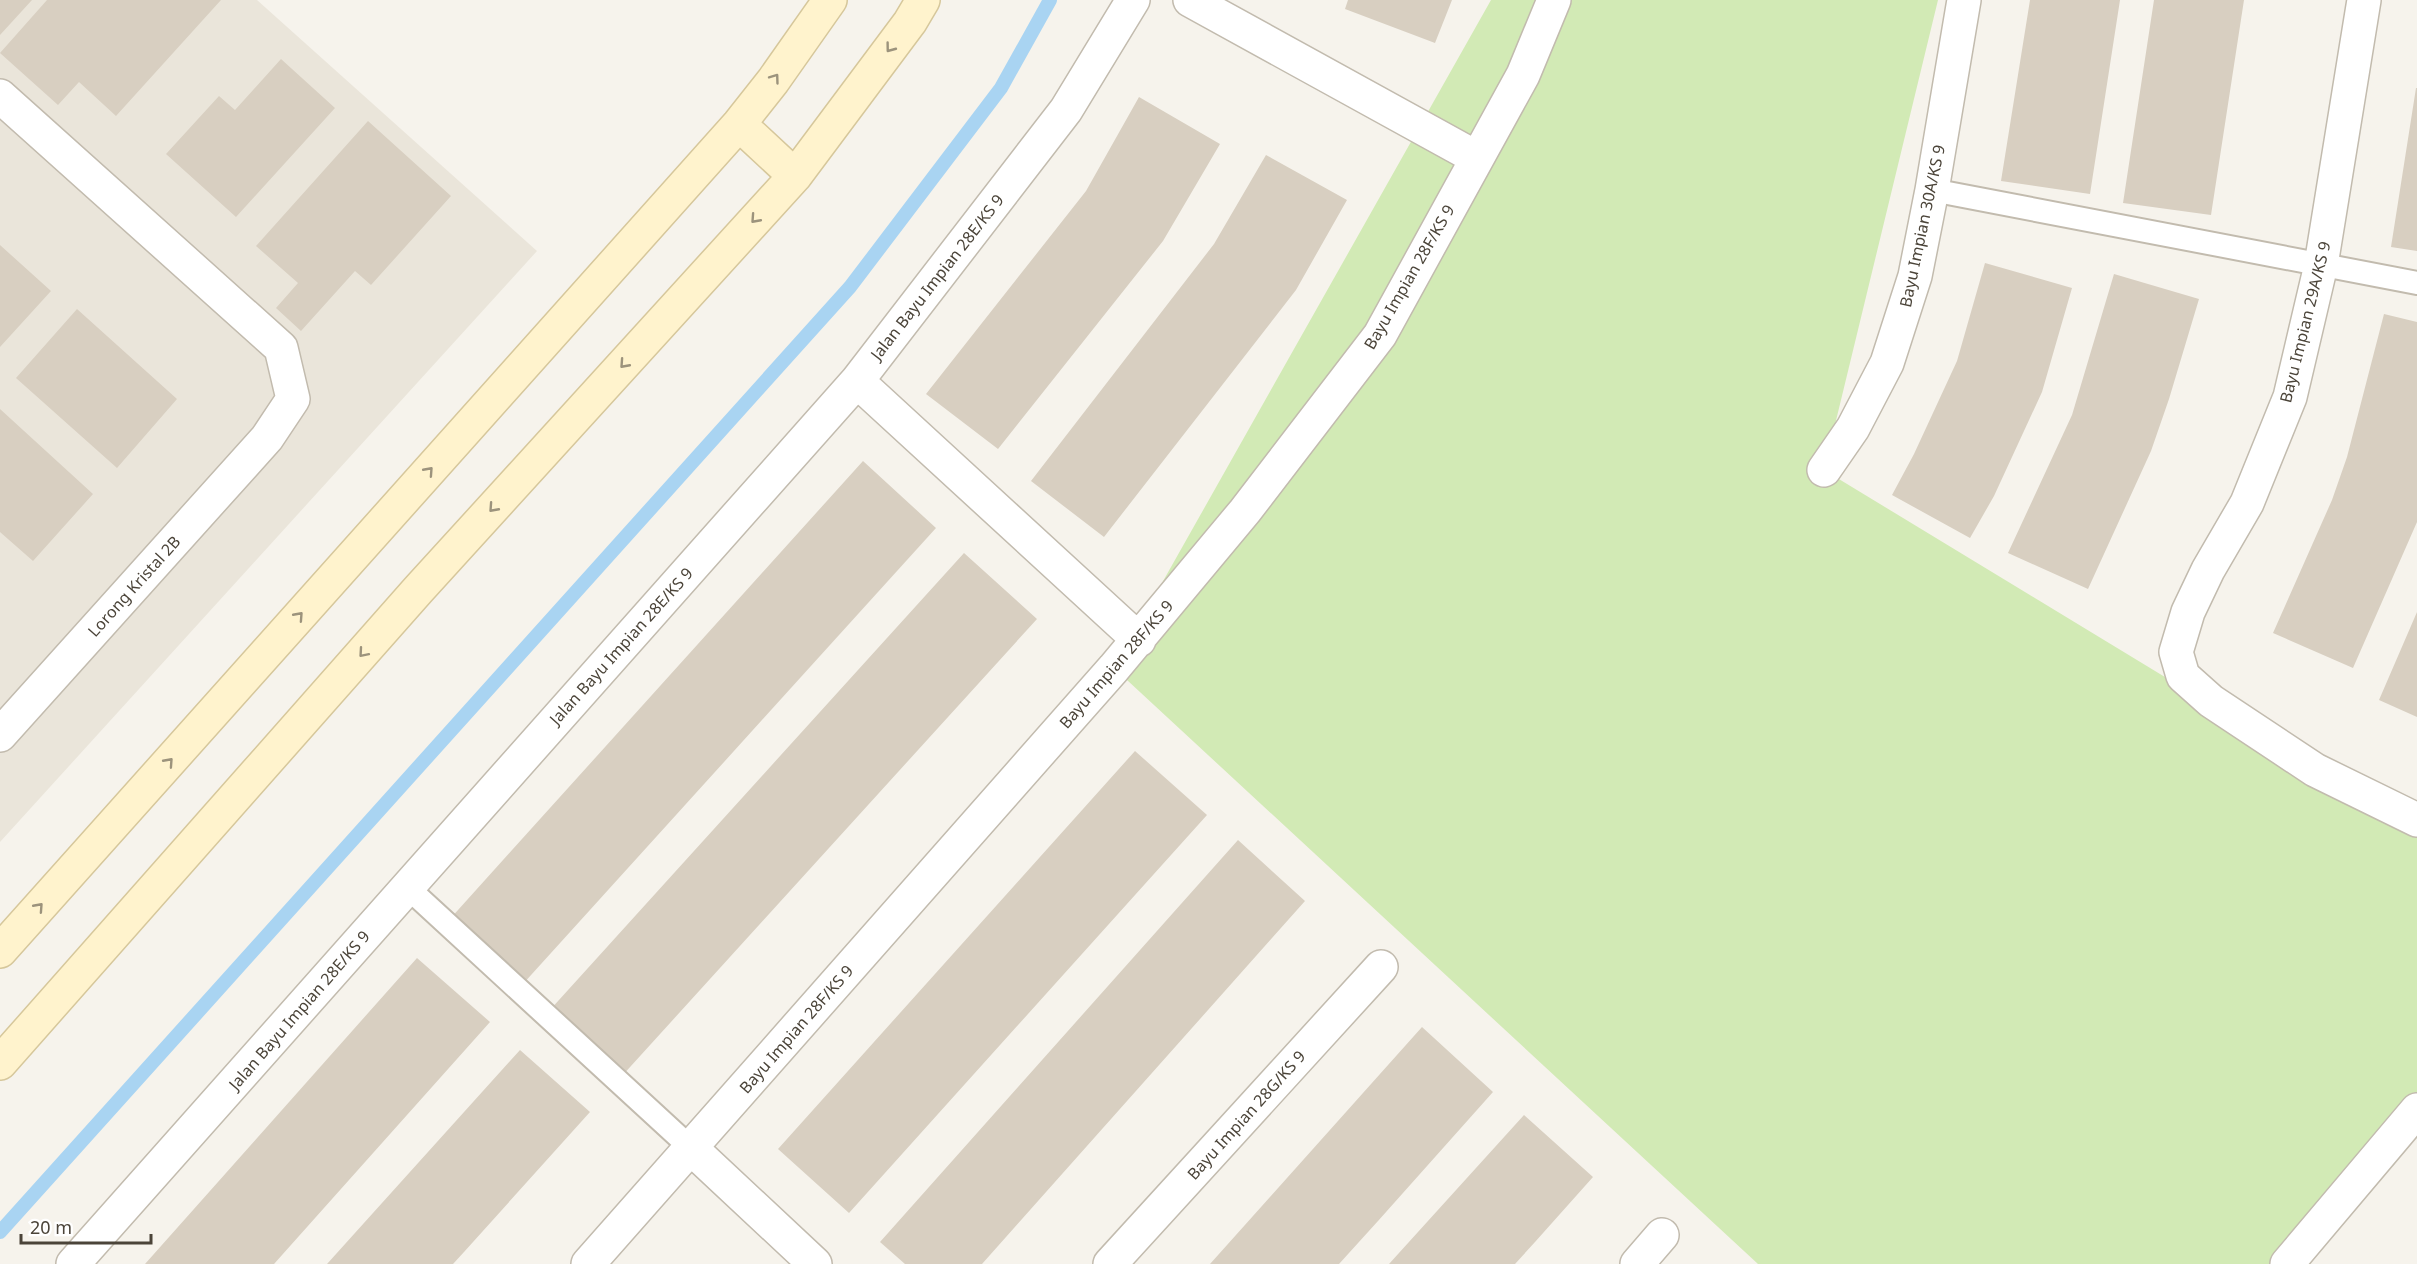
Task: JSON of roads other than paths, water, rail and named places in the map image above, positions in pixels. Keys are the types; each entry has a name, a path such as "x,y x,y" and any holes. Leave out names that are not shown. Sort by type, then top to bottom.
{"street":[{"path":"0,951 739,124 773,81 830,0"},
{"path":"0,1063 418,590 795,176 910,22 923,0"},
{"name":"Jalan Bayu Impian 28E/KS 9","path":"73,1264 857,381 1066,110 1133,0"},
{"path":"1190,0 1477,158"},
{"name":"Bayu Impian 28F/KS 9","path":"588,1264 692,1149 1138,640 1245,511 1380,334 1523,75 1554,0"},
{"name":"Bayu Impian 30A/KS 9","path":"1824,470 1853,428 1887,363 1915,276 1964,0"},
{"name":"Bayu Impian 29A/KS 9","path":"2364,0 2321,265 2290,397 2247,503 2208,570 2188,612 2176,652 2183,676 2211,701 2315,770 2417,820"},
{"name":"Lorong Kristal 2B","path":"0,96 281,348 293,399 267,438 0,735"},
{"path":"739,124 795,176"},
{"path":"857,381 1138,640"},
{"name":"Bayu Impian 28G/KS 9","path":"1110,1264 1381,967"},
{"path":"2287,1264 2417,1110"},
{"path":"692,1149 815,1264"},
{"path":"1637,1264 1662,1235"}],"lane":[{"path":"1932,190 2417,283"},
{"path":"407,887 692,1149"}],"waterway":[{"path":"0,1232 850,287 1001,88 1050,0"}]}
